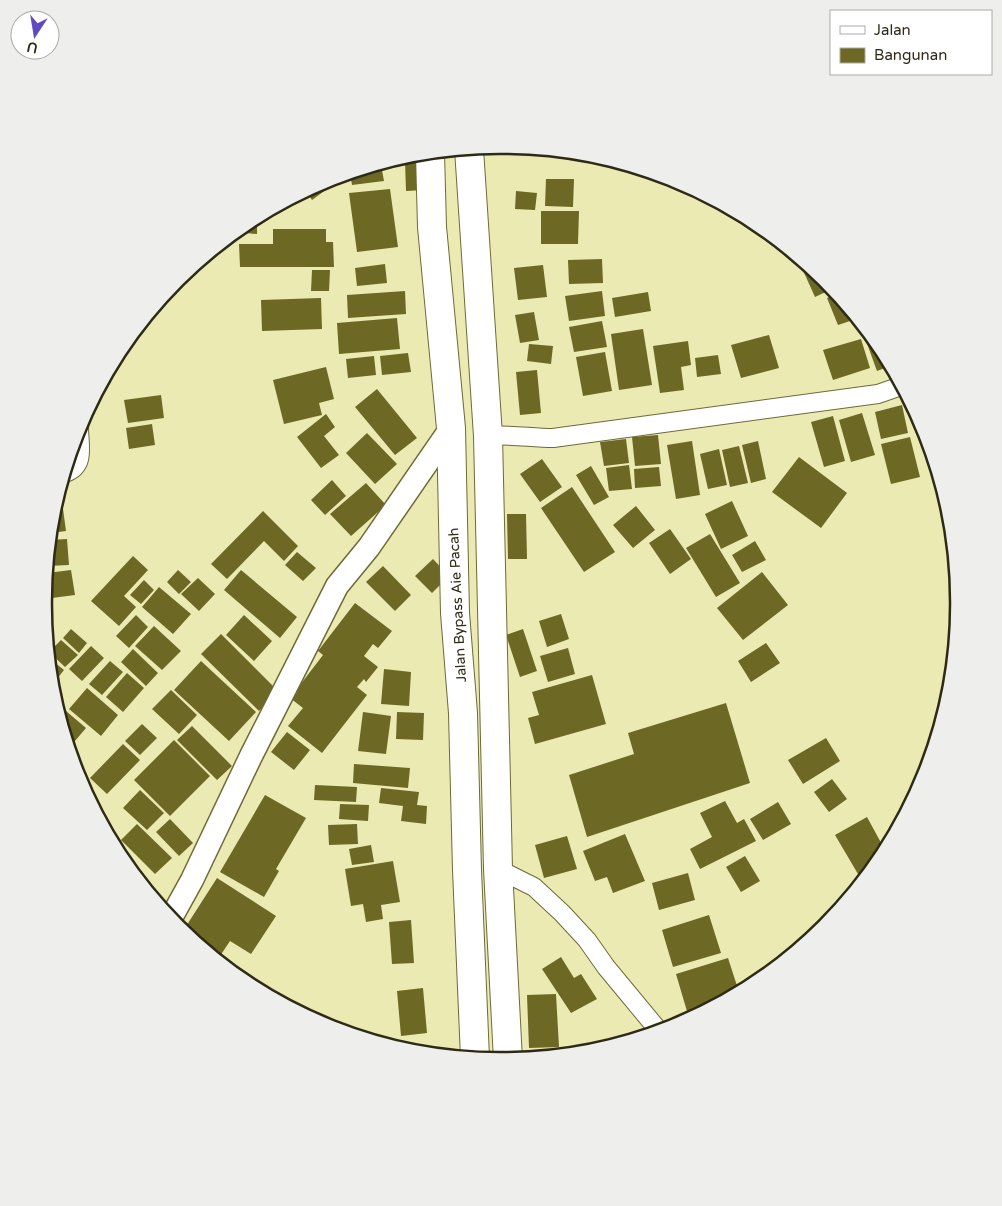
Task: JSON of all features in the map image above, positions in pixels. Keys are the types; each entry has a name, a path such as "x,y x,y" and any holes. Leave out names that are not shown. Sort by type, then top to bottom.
{"highway":[{"path":"469,155 488,436 498,869 508,1052"},
{"name":"Jalan Bypass Aie Pacah","path":"430,160 432,227 451,428 455,613 463,714 475,1051"}],"street":[{"path":"488,436 553,438 878,394 894,388"},
{"path":"175,911 337,586 369,547 451,428"},
{"path":"73,470 80,462 80,450"},
{"path":"498,869 534,887 562,913 587,940 606,967 654,1024"}],"building":[{"path":"425,161 425,190 406,191 405,165"},
{"path":"382,171 384,181 352,185 351,180"},
{"path":"546,179 574,179 573,207 545,206"},
{"path":"390,189 398,247 357,252 349,193"},
{"path":"516,191 537,193 535,210 515,209"},
{"path":"324,192 312,200 310,198"},
{"path":"541,211 579,211 578,244 541,244"},
{"path":"257,227 257,234 248,233"},
{"path":"273,229 326,229 326,242 333,242 334,267 240,267 239,244 273,244"},
{"path":"602,259 603,283 569,284 568,260"},
{"path":"385,264 387,283 357,286 355,268"},
{"path":"543,265 547,297 518,300 514,268"},
{"path":"312,270 330,270 329,291 311,291"},
{"path":"804,273 824,293 815,297"},
{"path":"405,291 406,314 348,318 347,295"},
{"path":"602,291 605,316 569,321 565,296"},
{"path":"648,292 651,311 615,317 612,298"},
{"path":"829,297 850,321 838,325 827,298"},
{"path":"321,298 322,329 262,331 261,300"},
{"path":"534,312 539,340 520,343 515,315"},
{"path":"397,318 400,349 339,354 337,323"},
{"path":"602,321 607,347 574,352 569,327"},
{"path":"643,329 652,385 619,390 611,334"},
{"path":"769,335 779,368 741,378 731,345"},
{"path":"861,339 870,368 833,380 823,350"},
{"path":"688,341 691,365 681,367 684,390 660,393 653,346"},
{"path":"529,344 553,346 551,364 527,361"},
{"path":"867,345 883,369 877,371"},
{"path":"605,352 612,391 583,396 576,357"},
{"path":"408,353 411,372 382,375 380,356"},
{"path":"718,355 721,374 697,377 695,358"},
{"path":"374,356 376,375 348,378 346,359"},
{"path":"326,367 334,399 319,403 322,415 284,424 273,380"},
{"path":"537,370 541,413 520,415 516,372"},
{"path":"377,389 417,438 395,455 355,407"},
{"path":"161,395 164,418 128,423 124,400"},
{"path":"902,405 908,433 881,439 875,412"},
{"path":"862,413 875,455 851,462 839,420"},
{"path":"326,414 335,427 324,436 339,455 321,468 297,437"},
{"path":"833,416 845,461 824,467 811,422"},
{"path":"152,424 155,445 129,449 126,428"},
{"path":"367,433 397,464 375,484 346,453"},
{"path":"658,435 661,464 635,466 632,437"},
{"path":"910,437 920,477 891,484 881,444"},
{"path":"626,439 629,463 604,466 600,442"},
{"path":"692,441 700,495 676,499 667,445"},
{"path":"758,441 766,479 751,483 742,445"},
{"path":"739,446 748,483 730,487 722,450"},
{"path":"719,449 727,485 708,489 700,454"},
{"path":"799,457 847,493 821,528 772,492"},
{"path":"542,459 562,487 540,502 520,474"},
{"path":"629,465 632,489 609,491 606,468"},
{"path":"591,466 609,497 594,505 576,475"},
{"path":"659,467 661,486 635,488 634,469"},
{"path":"332,480 346,496 325,515 311,500"},
{"path":"366,483 386,505 351,536 330,514"},
{"path":"572,487 615,552 584,572 541,508"},
{"path":"732,501 748,536 721,549 705,514"},
{"path":"636,506 655,530 633,548 613,525"},
{"path":"63,508 66,531 58,532"},
{"path":"263,511 298,546 284,561 264,541 227,579 211,564"},
{"path":"507,514 526,514 527,559 508,559"},
{"path":"670,529 691,559 670,574 649,543"},
{"path":"710,534 740,583 716,597 686,548"},
{"path":"67,539 69,565 54,566 57,540"},
{"path":"755,541 766,560 742,572 732,555"},
{"path":"297,552 316,568 303,581 285,565"},
{"path":"133,556 148,570 124,596 136,607 119,626 91,601"},
{"path":"433,559 449,576 432,593 415,576"},
{"path":"383,566 411,595 395,611 366,582"},
{"path":"71,570 75,595 52,598 53,572"},
{"path":"178,570 191,582 179,594 167,582"},
{"path":"241,570 297,617 280,638 224,590"},
{"path":"762,572 788,605 743,640 717,608"},
{"path":"198,578 215,594 199,611 181,594"},
{"path":"144,580 154,590 141,604 130,595"},
{"path":"159,587 191,614 173,634 142,607"},
{"path":"355,603 392,631 378,648 373,644 364,656 378,667 366,682 364,679 357,687 367,695 322,753 288,726 303,708 290,698 323,655 318,651"},
{"path":"561,614 569,639 547,647 539,621"},
{"path":"136,615 148,627 129,648 116,636"},
{"path":"244,615 272,641 254,661 226,635"},
{"path":"154,626 181,651 162,670 135,646"},
{"path":"71,629 87,643 79,653 63,638"},
{"path":"523,629 537,671 520,677 506,635"},
{"path":"221,634 278,691 259,711 201,654"},
{"path":"61,640 78,655 65,667 56,658 54,647"},
{"path":"766,643 780,663 751,682 738,661"},
{"path":"91,646 104,658 82,681 69,669"},
{"path":"568,648 575,674 548,682 540,656"},
{"path":"133,649 158,673 146,686 121,662"},
{"path":"110,661 123,672 102,695 89,684"},
{"path":"201,661 256,712 229,741 174,690"},
{"path":"56,664 64,670 59,677"},
{"path":"384,669 411,672 409,706 381,704"},
{"path":"127,673 144,688 123,712 106,697"},
{"path":"592,675 606,724 535,744 528,718 539,715 532,692"},
{"path":"87,688 118,715 101,736 69,709"},
{"path":"171,690 197,715 179,734 152,709"},
{"path":"726,703 750,783 587,837 569,775 634,754 628,733"},
{"path":"66,711 86,728 74,742"},
{"path":"363,712 391,716 386,754 358,751"},
{"path":"397,712 424,713 423,740 396,739"},
{"path":"142,724 157,738 140,755 125,741"},
{"path":"192,726 232,766 217,780 177,740"},
{"path":"287,732 310,750 294,770 271,752"},
{"path":"826,738 840,761 803,784 788,760"},
{"path":"174,740 210,776 170,816 134,780"},
{"path":"123,744 140,760 107,794 90,778"},
{"path":"354,764 410,768 408,788 353,783"},
{"path":"832,779 847,799 829,812 814,792"},
{"path":"315,785 357,787 356,802 314,800"},
{"path":"381,788 419,792 417,805 427,806 426,824 401,821 403,806 379,803"},
{"path":"140,790 164,813 147,830 123,808"},
{"path":"265,795 306,818 276,869 279,871 264,897 220,872"},
{"path":"725,801 737,823 744,819 756,841 700,869 690,849 712,837 700,813"},
{"path":"778,802 791,824 763,840 750,819"},
{"path":"340,804 369,805 368,821 339,819"},
{"path":"867,817 880,841 858,874 835,835"},
{"path":"170,819 193,843 179,856 156,832"},
{"path":"137,824 172,858 155,874 121,840"},
{"path":"357,824 358,844 329,845 328,825"},
{"path":"625,834 645,881 613,893 607,877 595,881 583,851"},
{"path":"567,836 577,869 544,878 535,845"},
{"path":"371,845 374,862 352,865 349,849"},
{"path":"745,856 760,881 741,892 726,867"},
{"path":"393,861 400,902 381,905 383,919 366,922 363,904 351,906 345,869"},
{"path":"688,873 695,900 659,910 652,883"},
{"path":"217,878 276,916 251,954 230,941 222,954 188,924"},
{"path":"709,915 721,953 673,967 662,930"},
{"path":"411,920 414,963 392,964 389,922"},
{"path":"561,957 574,978 581,974 597,999 571,1013 542,969"},
{"path":"728,958 736,984 687,1011 676,974"},
{"path":"423,988 427,1033 401,1036 397,991"},
{"path":"556,994 559,1047 529,1048 527,995"}]}
